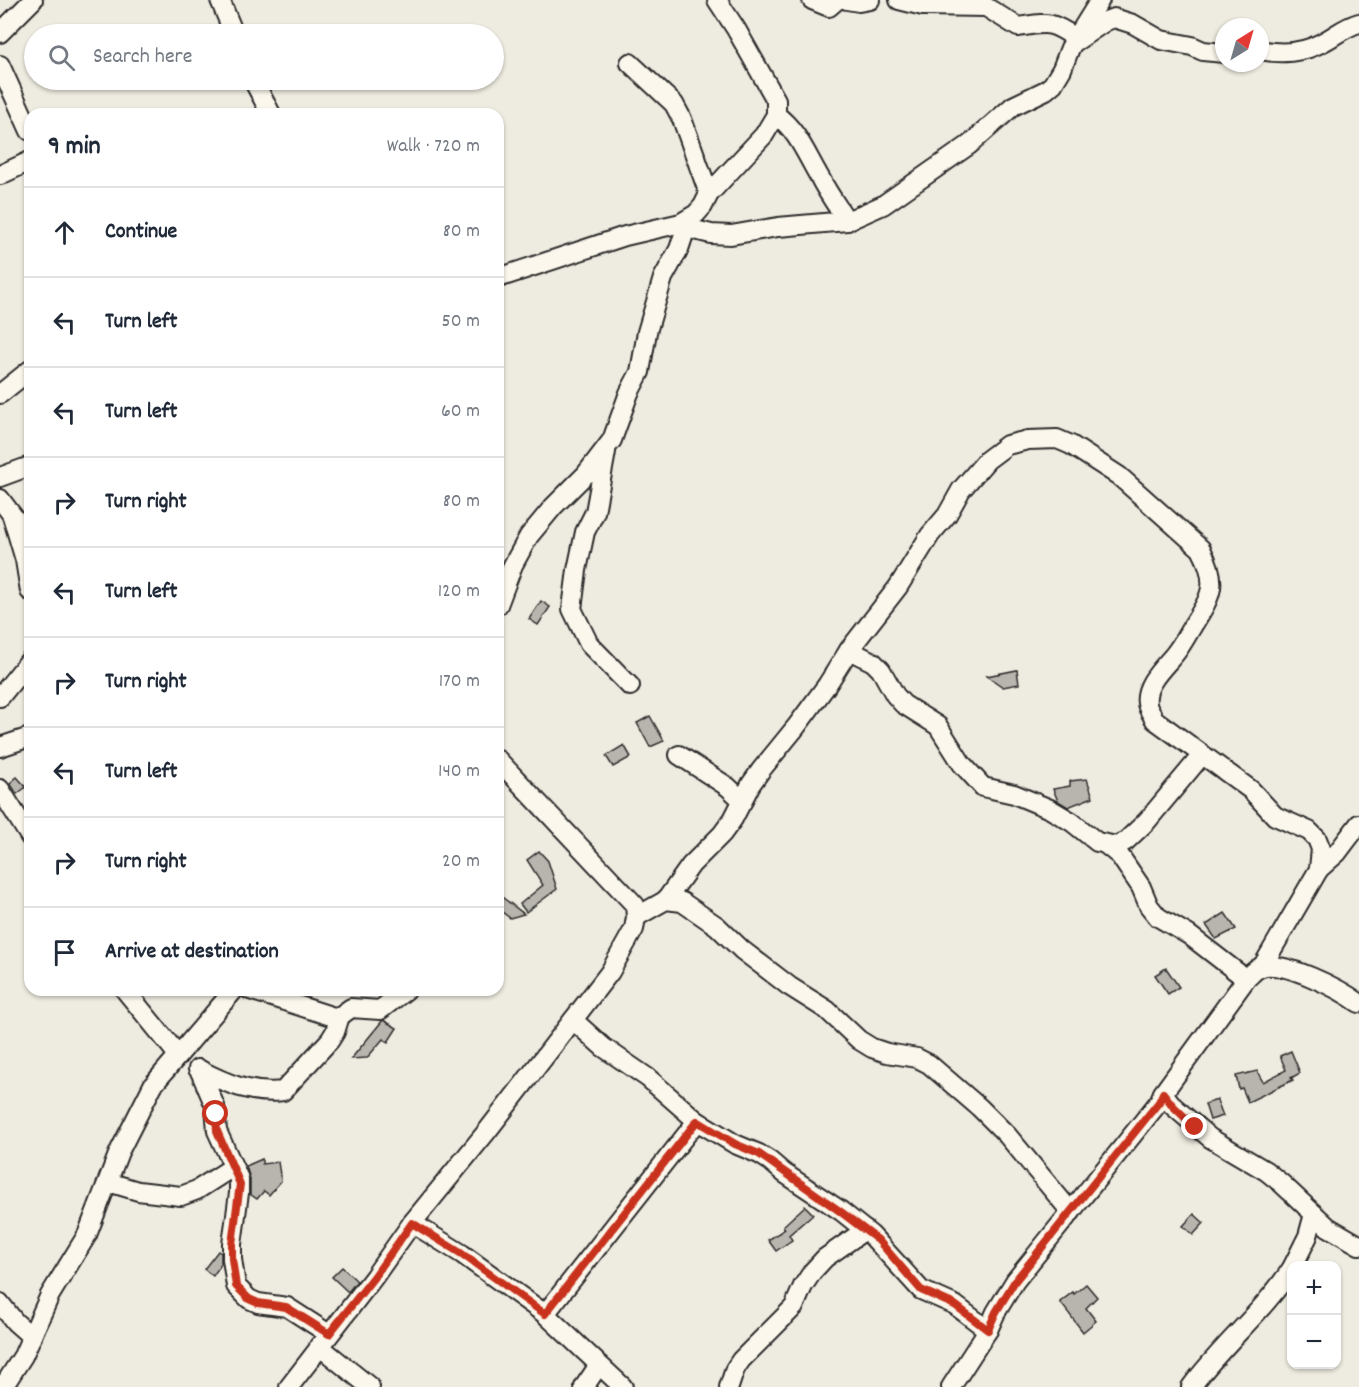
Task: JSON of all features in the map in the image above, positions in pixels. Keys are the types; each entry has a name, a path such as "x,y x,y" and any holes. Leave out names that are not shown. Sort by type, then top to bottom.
{"street":[{"path":"0,33 33,0"},
{"path":"220,0 230,24"},
{"path":"630,686 590,644 572,609 585,532 597,504 607,448 640,372 647,332 663,278 688,224 703,206 709,194 764,135 776,115 776,100 717,0"},
{"path":"812,0 830,7 836,0"},
{"path":"847,0 859,2 870,0"},
{"path":"899,0 923,6 986,7 1018,27 1034,23 1049,23 1059,26 1075,40"},
{"path":"504,276 626,236 688,224 711,234 731,235 778,227 847,221 883,205 969,145 1013,106 1046,90 1053,84 1075,40 1100,0"},
{"path":"1075,40 1114,18 1134,24 1161,40 1215,52"},
{"path":"1269,51 1284,53 1310,48 1340,30 1359,23"},
{"path":"630,63 674,104 682,119 709,194"},
{"path":"0,65 24,118"},
{"path":"259,90 268,108"},
{"path":"776,115 786,122 798,137 820,179 847,221"},
{"path":"0,175 24,163"},
{"path":"0,394 24,375"},
{"path":"636,917 666,900 691,865 722,834 761,770 827,686 849,650 898,587 930,535 947,515 961,490 987,460 1007,445 1028,440 1057,439 1071,445 1119,476 1201,549 1209,564 1212,580 1211,594 1175,654 1159,671 1148,694 1147,704 1155,720 1251,790 1275,816 1309,831 1317,838 1321,849 1318,869"},
{"path":"504,588 513,565 529,536 607,448"},
{"path":"0,477 24,468"},
{"path":"0,499 24,529"},
{"path":"12,516 24,557"},
{"path":"849,650 873,662 881,670 895,695 903,704 938,726 966,770 983,787 1014,794 1050,809 1072,822 1097,842 1117,846 1126,841 1147,821 1203,755"},
{"path":"0,697 24,667"},
{"path":"0,747 24,739"},
{"path":"679,755 728,787 743,801"},
{"path":"288,1387 374,1277 412,1223 610,972 634,929 635,905 504,766"},
{"path":"1,794 24,828"},
{"path":"951,1387 988,1330 1015,1281 1159,1102 1163,1093 1246,979 1262,967 1318,869 1337,853 1359,824"},
{"path":"1106,844 1120,856 1141,887 1149,906 1158,917 1189,935 1246,979"},
{"path":"666,900 682,902 717,926 742,950 789,986 827,1010 859,1040 887,1053 917,1058 939,1071 1007,1135 1071,1212"},
{"path":"1262,967 1278,966 1320,981 1359,1003"},
{"path":"130,996 176,1058 225,1083 249,1090 283,1091 333,1036 340,1016"},
{"path":"3,1387 23,1356 50,1295 87,1235 119,1152 142,1104 153,1085 229,996"},
{"path":"268,996 334,1017 340,1016 351,1008 380,1010 398,996"},
{"path":"573,1020 603,1047 648,1078 697,1121 735,1144 770,1161 878,1240 921,1290 955,1305 988,1330"},
{"path":"199,1069 215,1106 217,1131 240,1184 232,1244 236,1286 249,1299 258,1303 286,1307 324,1340 370,1387"},
{"path":"1163,1093 1173,1106 1202,1133 1273,1177 1328,1227 1359,1245"},
{"path":"545,1314 697,1121"},
{"path":"108,1182 138,1191 181,1196 197,1190 233,1167"},
{"path":"1295,1261 1308,1236 1314,1214"},
{"path":"412,1223 462,1254 545,1314 623,1387"},
{"path":"729,1387 735,1369 741,1360 794,1307 803,1286 813,1271 825,1258 865,1230"},
{"path":"1191,1387 1265,1304 1287,1274"},
{"path":"0,1302 15,1322 32,1337"},
{"path":"584,1387 599,1365"}],"building":[{"path":"541,601 550,607 538,625 529,619"},
{"path":"1017,670 1019,684 1003,687 987,676"},
{"path":"650,716 664,741 650,747 637,723"},
{"path":"624,745 631,757 613,767 606,756"},
{"path":"17,777 24,785 24,789 17,794 10,783"},
{"path":"1087,779 1093,797 1068,807 1058,801 1053,789 1070,786 1070,781"},
{"path":"539,851 548,861 557,889 526,912 520,904 543,885 527,860"},
{"path":"504,899 524,914 510,918 504,914"},
{"path":"1225,913 1236,929 1216,939 1206,925"},
{"path":"1166,968 1179,987 1168,994 1155,975"},
{"path":"383,1020 397,1028 388,1042 383,1039 367,1058 351,1059"},
{"path":"1291,1051 1300,1073 1291,1078 1293,1080 1248,1102 1242,1088 1239,1089 1236,1076 1257,1071 1263,1082 1286,1070 1280,1056"},
{"path":"1217,1100 1223,1116 1210,1120 1205,1104"},
{"path":"262,1159 262,1164 278,1162 281,1181 269,1195 264,1191 257,1199 250,1194 250,1179 246,1166"},
{"path":"805,1206 813,1214 789,1235 792,1240 776,1251 768,1240 785,1229 783,1226"},
{"path":"1194,1214 1204,1223 1193,1235 1183,1226"},
{"path":"218,1251 221,1253 221,1264 213,1276 204,1269"},
{"path":"342,1267 357,1281 348,1292 332,1277"},
{"path":"1086,1284 1097,1297 1086,1308 1096,1321 1083,1332 1060,1302"}],"route":[{"path":"216,1114 217,1131 240,1184 232,1244 236,1286 249,1299 258,1303 286,1307 329,1334 374,1277 412,1223 462,1254 514,1294 545,1314 697,1121 735,1144 759,1154 819,1196 878,1240 921,1290 955,1305 988,1330 1015,1281 1159,1102 1163,1093 1195,1127"}]}
